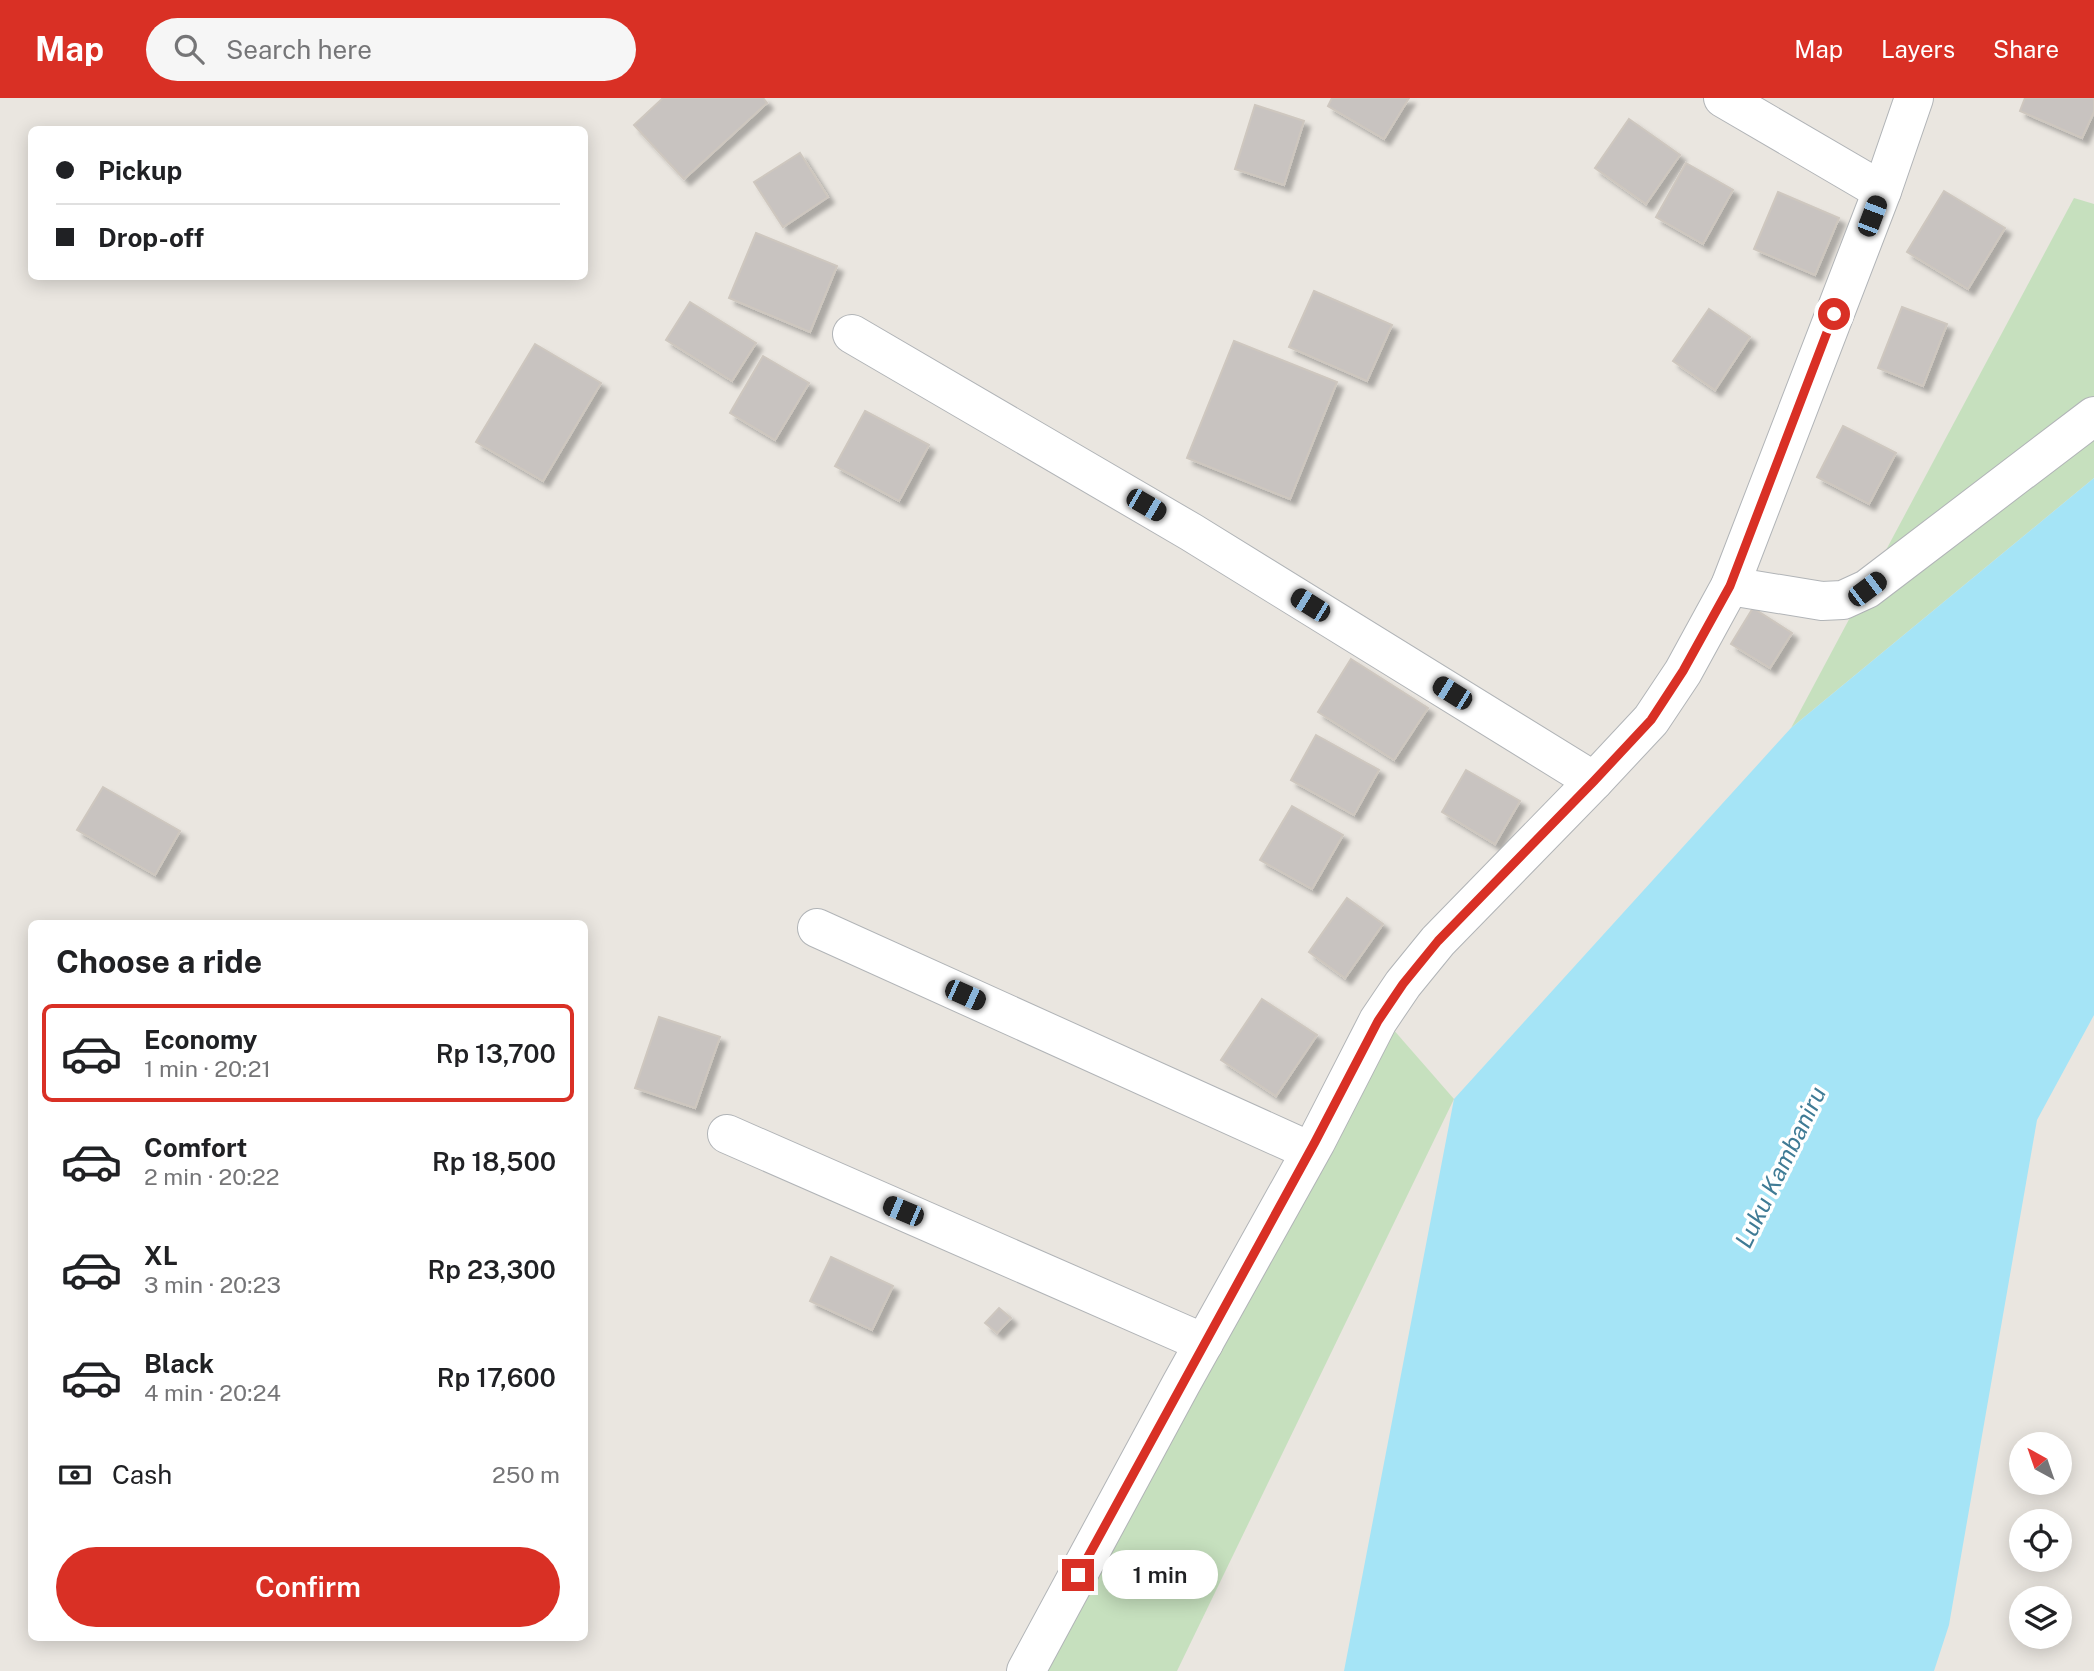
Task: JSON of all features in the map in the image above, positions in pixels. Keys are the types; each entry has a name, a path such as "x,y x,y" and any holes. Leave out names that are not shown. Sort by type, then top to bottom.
{"street":[{"path":"1723,98 1882,191"},
{"path":"1026,1671 1310,1151 1378,1021 1403,984 1438,941 1651,720 1683,671 1730,586 1882,191 1914,98"},
{"path":"852,334 1191,532 1594,781"},
{"path":"1730,586 1822,601 1843,600 1867,589 2094,416"},
{"path":"817,928 1310,1151"},
{"path":"727,1134 1204,1343"}],"green space":[{"path":"2074,198 2094,204 2094,478 1791,728"},
{"path":"1385,1020 1454,1099 1177,1671 1038,1671"}],"water":[{"name":"Luku Kambaniru","path":"2094,478 2094,1015 2037,1120 1949,1625 1934,1671 1344,1671 1454,1099 1791,728"}],"building":[{"path":"663,98 763,98 767,103 684,179 634,125"},
{"path":"1332,98 1409,98 1384,139 1328,106"},
{"path":"2025,98 2094,98 2094,112 2082,138 2020,111"},
{"path":"1255,105 1304,121 1284,185 1235,169"},
{"path":"1629,119 1680,155 1646,204 1595,168"},
{"path":"800,153 828,197 783,227 754,182"},
{"path":"1686,163 1733,190 1703,244 1656,217"},
{"path":"1944,191 2005,228 1968,289 1907,252"},
{"path":"1778,192 1839,218 1815,275 1754,249"},
{"path":"756,233 837,266 810,332 729,298"},
{"path":"1314,291 1392,325 1367,381 1289,347"},
{"path":"690,302 756,343 732,381 666,340"},
{"path":"1902,307 1947,324 1923,386 1878,368"},
{"path":"1709,309 1750,337 1715,390 1673,361"},
{"path":"1234,341 1337,382 1290,499 1187,458"},
{"path":"535,344 601,383 543,481 476,442"},
{"path":"763,356 809,383 775,440 730,413"},
{"path":"865,411 929,445 899,501 835,466"},
{"path":"1843,426 1896,453 1869,504 1817,477"},
{"path":"1753,608 1792,633 1770,668 1731,644"},
{"path":"1351,659 1428,708 1394,760 1318,712"},
{"path":"1316,735 1379,770 1354,815 1291,780"},
{"path":"1466,770 1520,801 1495,844 1442,812"},
{"path":"103,787 180,831 155,875 77,830"},
{"path":"1292,806 1343,835 1312,889 1260,860"},
{"path":"1347,898 1383,924 1345,978 1309,952"},
{"path":"1262,999 1317,1035 1276,1096 1221,1060"},
{"path":"659,1017 720,1037 695,1108 635,1088"},
{"path":"831,1257 893,1286 872,1330 810,1301"},
{"path":"999,1308 1011,1318 997,1333 985,1323"}],"route":[{"path":"1078,1575 1315,1142 1378,1021 1403,984 1438,941 1651,720 1683,671 1730,586 1834,314"}]}
